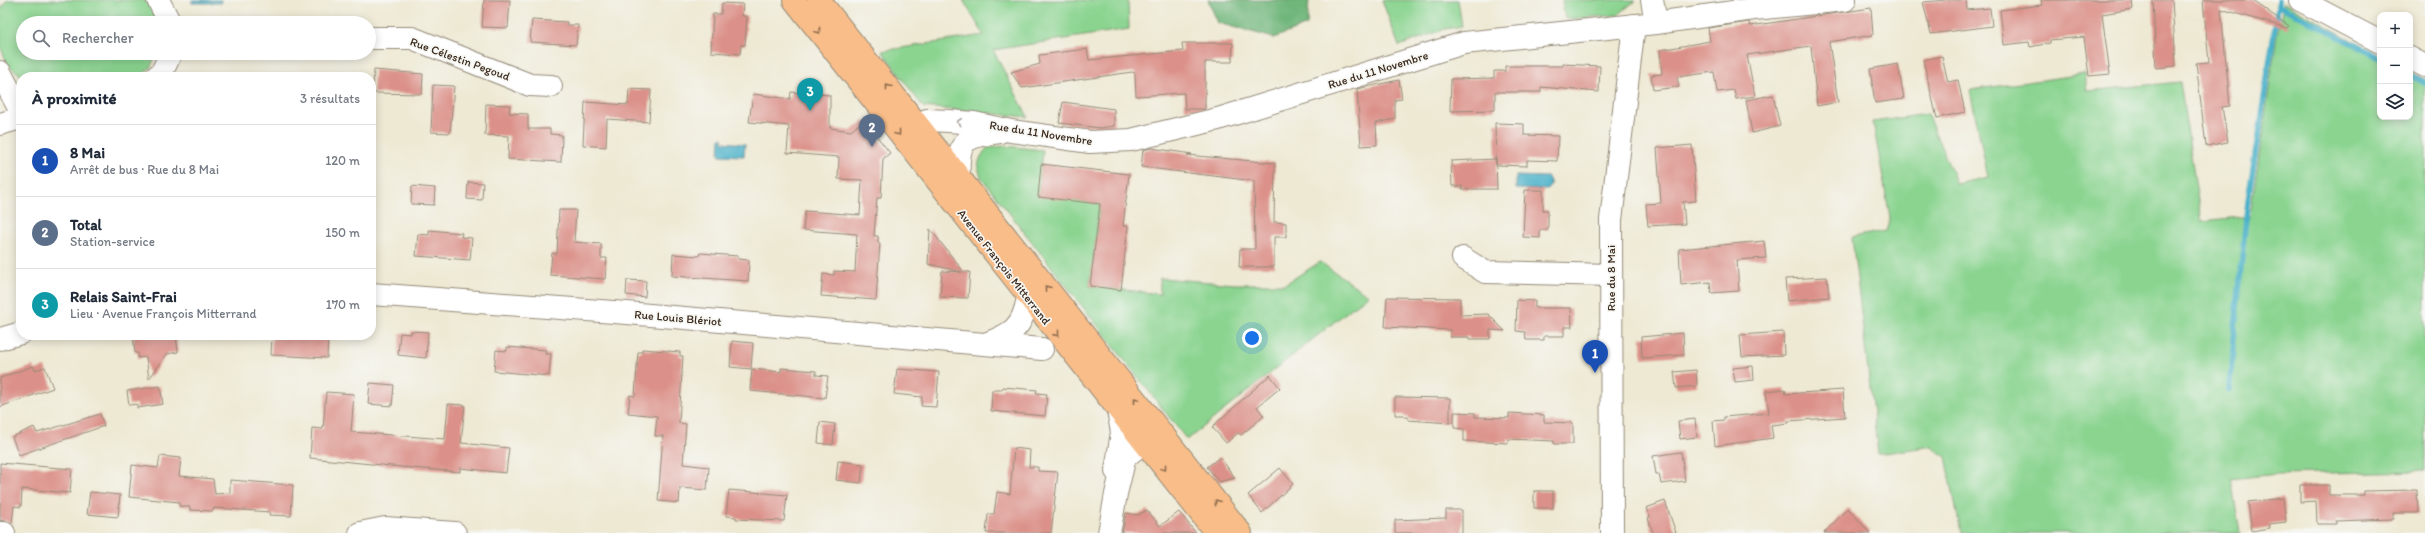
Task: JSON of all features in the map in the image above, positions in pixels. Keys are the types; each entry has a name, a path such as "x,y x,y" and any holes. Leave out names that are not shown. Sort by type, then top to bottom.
{"main road":[{"name":"Avenue François Mitterrand","path":"794,0 1216,533"},
{"name":"Avenue François Mitterrand","path":"819,0 1241,533"}],"street":[{"path":"158,0 166,16"},
{"path":"1652,0 1656,23"},
{"name":"Rue du 11 Novembre","path":"918,124 927,120 949,121 974,123 1011,131 1090,142 1131,140 1218,119 1464,43 1656,23 1754,5 1845,0"},
{"path":"2300,0 2377,40"},
{"name":"Rue du 8 Mai","path":"1612,533 1611,220 1634,25"},
{"name":"Rue Célestin Pegoud","path":"376,38 412,38 530,85 551,86"},
{"path":"162,72 168,60"},
{"path":"2413,60 2425,66"},
{"path":"0,72 16,102"},
{"path":"0,124 16,119"},
{"path":"958,176 958,151 962,144 976,136 1011,131"},
{"path":"1463,258 1485,272 1611,275"},
{"name":"Rue Louis Blériot","path":"376,294 1042,349"},
{"name":"Rue Louis Blériot","path":"986,344 1005,337 1019,326 1025,312 1028,297"},
{"path":"0,339 16,334"},
{"path":"1116,494 1115,474 1122,432 1118,410"},
{"path":"1109,533 1125,457 1144,442"},
{"path":"360,533 385,528 455,533"}],"green space":[{"path":"7,0 143,0 150,4 154,16 16,16 16,60 154,60 150,68 145,72 17,72 8,65 0,46 0,11"},
{"path":"963,0 1128,0 1129,29 993,50 1028,117 923,107 882,51 984,35"},
{"path":"1208,0 1309,0 1307,25 1274,38 1218,23"},
{"path":"1382,0 1458,0 1462,26 1445,29 1399,46"},
{"path":"1562,0 1636,0 1618,15 1565,19"},
{"path":"2285,3 2377,54 2377,120 2413,120 2413,74 2425,80 2425,471 2277,474 2231,479 2240,533 1961,533 1946,457 1932,446 1878,454 1852,237 1886,231 1890,218 1873,122 1927,114 1957,184 1988,177 1970,90 2085,74 2087,91 2180,82 2201,221 2250,216 2277,35"},
{"path":"1005,146 1043,150 1038,196 1100,204 1090,286 1160,294 1160,278 1235,284 1285,284 1320,262 1368,295 1187,440 981,177 979,161 987,148"}],"water":[{"path":"192,0 221,0 221,3 192,3"},
{"path":"720,138 723,138 723,142 745,144 744,156 719,155"},
{"path":"1516,176 1548,177 1551,184 1547,190 1516,189"}],"building":[{"path":"484,0 510,0 508,28 482,27"},
{"path":"1966,0 1967,10 1990,8 1992,26 1931,34 1923,2"},
{"path":"2041,0 2132,0 2133,9 2102,14 2110,74 2089,76 2084,37 2050,40 2050,43 2030,47 2029,42 2004,45 2000,10 2042,5"},
{"path":"2153,0 2172,0 2176,66 2156,68"},
{"path":"2203,0 2252,0 2289,26 2287,28 2221,9 2230,106 2222,107 2228,142 2206,146 2196,63 2209,62"},
{"path":"722,3 743,4 742,16 747,16 745,45 741,45 740,54 711,52 713,14 721,14"},
{"path":"1871,8 1873,35 1829,42 1838,102 1817,106 1811,46 1747,55 1755,96 1736,99 1734,90 1717,92 1714,72 1677,77 1679,87 1653,90 1651,75 1662,74 1660,50 1710,41 1708,28 1749,22 1750,26"},
{"path":"532,20 567,22 567,25 578,25 576,45 530,42"},
{"path":"1182,43 1233,43 1232,62 1205,62 1205,109 1185,109 1184,93 1136,96 1135,73 1132,72 1022,88 1011,72 1040,64 1039,55 1087,49 1089,60 1183,51"},
{"path":"1942,56 1948,82 1958,80 1965,112 1937,118 1923,60"},
{"path":"1563,64 1600,66 1599,92 1541,87 1541,92 1495,92 1495,110 1450,111 1451,79 1494,78 1494,71 1505,71 1505,66 1563,66"},
{"path":"1898,64 1904,99 1875,103 1870,69"},
{"path":"374,70 423,74 422,94 376,93 376,72 374,72"},
{"path":"1399,80 1402,99 1395,100 1395,119 1376,123 1377,145 1361,146 1357,89"},
{"path":"433,85 454,86 450,133 431,132"},
{"path":"629,89 651,90 649,122 607,119 606,147 583,145 585,102 628,105"},
{"path":"791,92 830,95 830,128 851,131 864,120 890,153 883,159 881,198 877,198 874,236 878,236 878,243 880,243 876,300 821,296 823,274 834,275 834,271 855,272 857,234 803,230 805,211 860,215 862,180 838,179 839,157 787,153 789,126 749,122 753,94 790,99"},
{"path":"1773,95 1780,126 1752,133 1746,100"},
{"path":"1063,102 1114,109 1114,126 1100,128 1059,123"},
{"path":"486,104 510,105 509,113 528,114 528,129 550,129 550,134 562,135 561,162 508,159 509,136 485,135"},
{"path":"1495,123 1524,124 1524,135 1558,136 1557,161 1527,160 1527,166 1496,165"},
{"path":"1692,145 1696,201 1683,202 1685,224 1648,226 1646,204 1661,203 1657,148"},
{"path":"1151,148 1192,154 1187,155 1275,163 1274,222 1286,223 1286,237 1274,237 1274,267 1239,267 1240,249 1255,249 1254,181 1141,167 1143,150"},
{"path":"1496,159 1497,189 1462,189 1462,186 1452,186 1451,161"},
{"path":"1041,164 1129,174 1123,226 1128,226 1121,290 1090,286 1100,204 1038,197"},
{"path":"468,182 483,183 482,200 467,199"},
{"path":"412,186 435,188 434,205 411,204"},
{"path":"1525,190 1543,190 1543,210 1548,210 1548,230 1540,230 1540,238 1523,237"},
{"path":"559,210 576,210 574,242 601,244 601,258 607,258 605,279 550,275 552,253 557,254"},
{"path":"930,229 964,272 970,272 968,298 940,297 942,271 962,272 928,264"},
{"path":"429,230 462,233 461,237 472,238 470,260 416,256 418,234 429,235"},
{"path":"1764,241 1766,258 1737,260 1739,291 1711,293 1710,282 1681,285 1679,249"},
{"path":"700,253 738,256 738,259 749,260 748,281 672,276 673,254 699,256"},
{"path":"1827,277 1829,297 1787,301 1785,279"},
{"path":"627,280 646,281 645,297 626,295"},
{"path":"1387,297 1460,298 1460,315 1488,314 1505,331 1490,330 1490,339 1469,339 1469,337 1450,337 1450,330 1385,327"},
{"path":"1517,300 1535,301 1535,308 1571,308 1572,327 1564,327 1564,336 1544,336 1544,340 1526,340 1525,332 1516,331"},
{"path":"411,331 428,332 426,358 398,355 400,333 411,334"},
{"path":"1783,332 1784,355 1742,357 1740,335"},
{"path":"1683,333 1684,355 1642,358 1641,337"},
{"path":"134,340 177,340 178,352 167,354 149,379 146,357 138,358 138,353 135,353"},
{"path":"272,340 328,340 327,358 271,355"},
{"path":"732,341 753,343 751,369 730,367"},
{"path":"507,347 546,350 545,354 551,354 549,376 494,371 496,350 507,351"},
{"path":"642,349 680,352 680,356 683,356 679,423 686,424 683,464 709,467 707,490 680,488 679,503 658,501 663,436 655,436 657,416 628,413 630,395 635,396 638,352 642,352"},
{"path":"33,366 35,370 45,367 53,388 0,407 0,378"},
{"path":"1753,366 1754,380 1735,382 1733,368"},
{"path":"781,368 816,371 816,375 828,376 825,398 750,391 752,369 781,372"},
{"path":"897,369 939,372 936,407 921,406 922,397 894,394"},
{"path":"1696,370 1697,386 1676,388 1674,372"},
{"path":"1270,375 1280,388 1257,407 1264,416 1241,435 1238,433 1226,443 1212,427"},
{"path":"370,383 394,385 392,406 368,404"},
{"path":"160,386 163,404 137,408 137,404 129,405 127,391"},
{"path":"1003,387 1037,390 1036,393 1047,394 1045,416 991,411 992,390 1002,390"},
{"path":"1785,389 1786,394 1843,390 1845,417 1788,421 1789,423 1771,425 1773,438 1715,446 1713,421 1724,420 1724,417 1769,413 1766,391"},
{"path":"326,392 354,394 351,432 445,439 448,404 465,405 461,443 509,448 506,473 460,468 460,472 310,458 312,428 323,429"},
{"path":"1395,397 1450,398 1450,423 1408,420 1408,417 1404,417 1404,415 1395,415"},
{"path":"1454,412 1475,413 1475,417 1509,418 1509,413 1544,415 1544,422 1573,423 1573,444 1554,444 1554,441 1508,439 1508,443 1464,441 1464,429 1454,428"},
{"path":"100,414 104,426 19,455 12,437 34,427 37,433"},
{"path":"1695,419 1697,437 1680,439 1678,421"},
{"path":"820,422 835,424 833,445 818,443"},
{"path":"1014,448 1030,450 1029,467 1038,467 1038,471 1058,472 1051,533 986,533 988,514 994,514 997,492 1010,494"},
{"path":"1681,452 1685,481 1661,484 1659,474 1656,474 1653,456"},
{"path":"160,456 181,458 179,476 213,479 215,494 230,493 230,480 293,485 291,516 269,515 270,512 214,508 213,511 190,510 190,507 179,506 179,502 129,497 132,465 158,468"},
{"path":"1220,457 1235,478 1219,482 1207,467"},
{"path":"838,461 863,464 861,483 836,480"},
{"path":"0,463 72,469 70,493 22,489 21,507 14,506 12,523 0,520"},
{"path":"1280,468 1293,484 1262,513 1248,495"},
{"path":"2300,485 2329,485 2329,495 2364,495 2364,491 2417,490 2418,513 2393,513 2393,519 2336,521 2336,524 2317,524 2316,501 2300,502"},
{"path":"729,490 787,495 784,521 736,519 736,517 726,516"},
{"path":"1534,491 1553,491 1553,508 1534,508"},
{"path":"90,492 120,495 118,517 87,514"},
{"path":"2283,498 2286,522 2269,524 2270,528 2252,531 2248,502"},
{"path":"1665,501 1676,533 1653,533 1648,518 1650,517 1646,508"},
{"path":"1848,508 1870,533 1824,533"},
{"path":"1147,510 1160,526 1179,512 1196,533 1122,533 1126,513 1138,515"},
{"path":"1446,510 1462,510 1462,533 1395,533 1395,520 1446,518"}],"waterway":[{"path":"2229,390 2247,207 2279,1"},
{"path":"2278,5 2377,56"},
{"path":"2413,77 2425,83"}],"place":[{"name":"Relais Saint-Frai","path":"810,111"},
{"name":"Total","path":"872,147"},
{"name":"8 Mai","path":"1595,373"}]}
